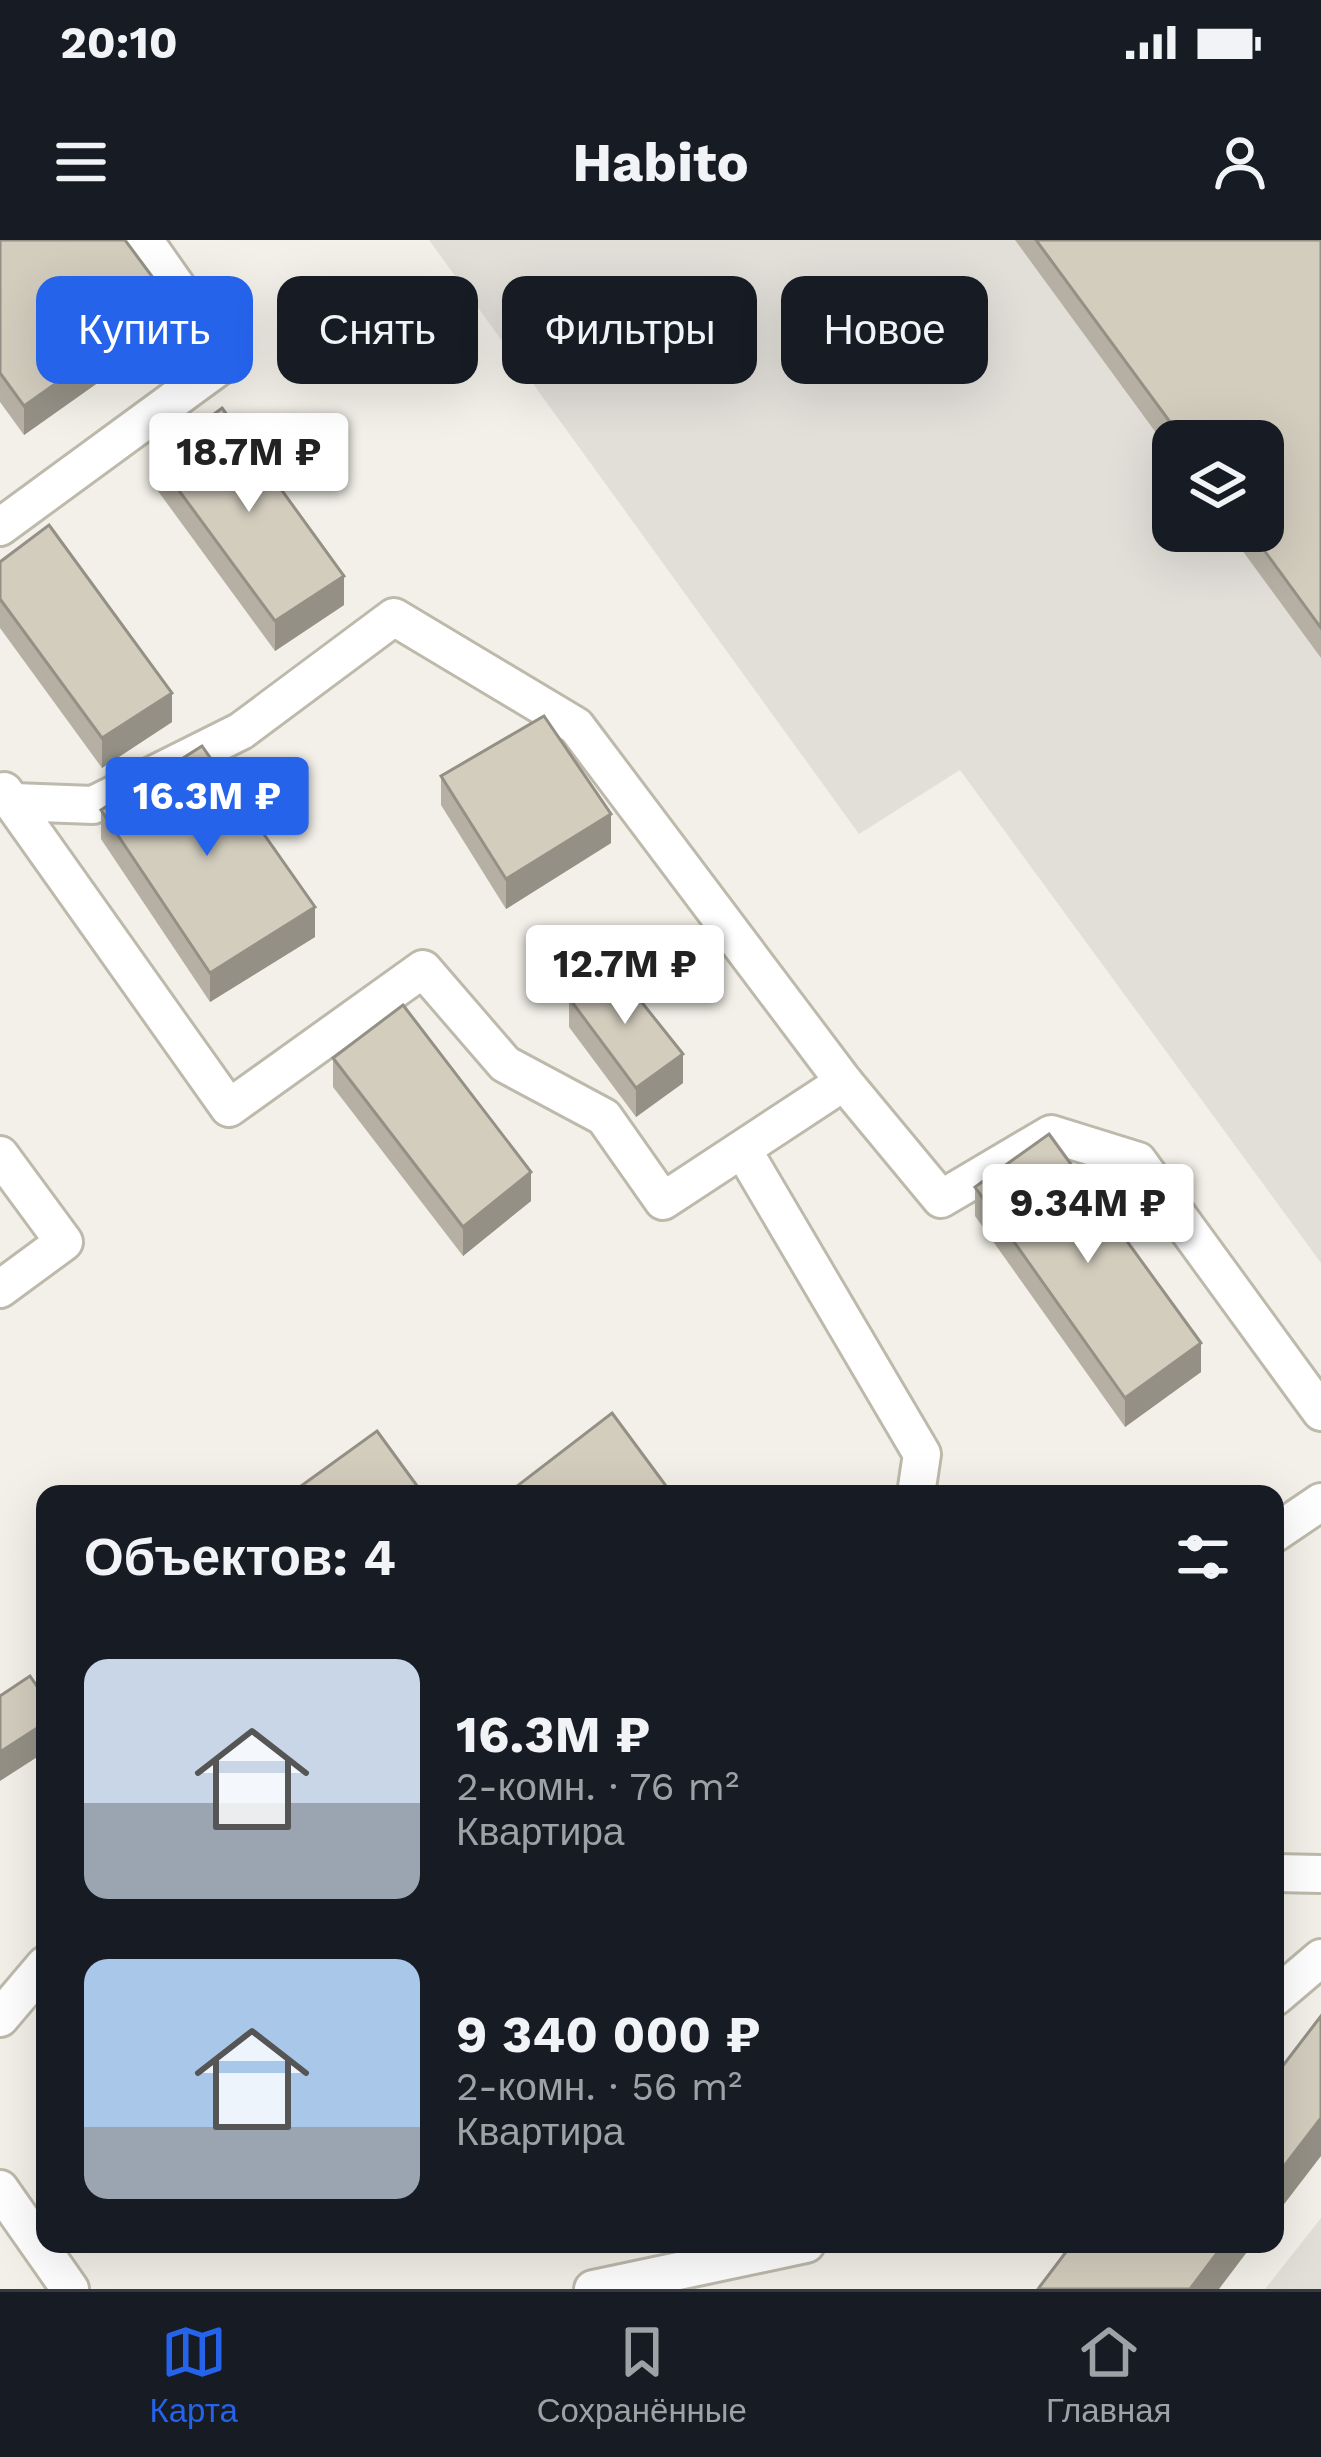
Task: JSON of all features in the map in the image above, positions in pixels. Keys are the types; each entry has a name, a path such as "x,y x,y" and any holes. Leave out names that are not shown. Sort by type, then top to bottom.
{"street":[{"path":"0,527 228,360 144,240"},
{"path":"7,794 93,805 241,731 394,616 577,726 844,1082 941,1199 1051,1134 1138,1161 1321,1412"},
{"path":"7,794 229,1108 423,969 505,1064 604,1117 663,1201 844,1082"},
{"path":"743,1150 922,1454 917,1485"},
{"path":"0,1156 64,1242 0,1289"},
{"path":"1284,1527 1321,1502"},
{"path":"1284,1873 1321,1874"},
{"path":"1284,1989 1321,1958"},
{"path":"0,2018 36,1976"},
{"path":"0,2189 36,2240"},
{"path":"45,2253 70,2289"},
{"path":"592,2289 763,2253"}],"shaded area":[{"path":"429,240 1321,240 1321,1263 960,770 859,834 533,384 757,384 757,276 502,276 502,341 478,308 478,276 455,276"},
{"path":"1321,2218 1321,2289 1265,2289"}],"building":[{"path":"0,240 125,240 152,276 36,276 36,384 55,384 24,406 0,373"},
{"path":"1036,240 1321,240 1321,628 1265,552 1284,552 1284,420 1169,420"},
{"path":"222,408 344,576 275,621 155,458"},
{"path":"49,525 172,693 102,738 0,599 0,562"},
{"path":"544,716 611,814 506,879 441,776"},
{"path":"202,746 315,907 210,973 101,810"},
{"path":"612,965 683,1054 636,1088 569,998"},
{"path":"403,1005 531,1172 463,1227 333,1058"},
{"path":"1049,1134 1201,1343 1125,1398 975,1187"},
{"path":"612,1413 665,1485 519,1485"},
{"path":"377,1431 416,1485 302,1485"},
{"path":"30,1676 36,1685 36,1729 0,1752 0,1696"},
{"path":"1321,2016 1321,2118 1284,2166 1284,2064"},
{"path":"1065,2253 1217,2253 1190,2289 1038,2289"}]}
